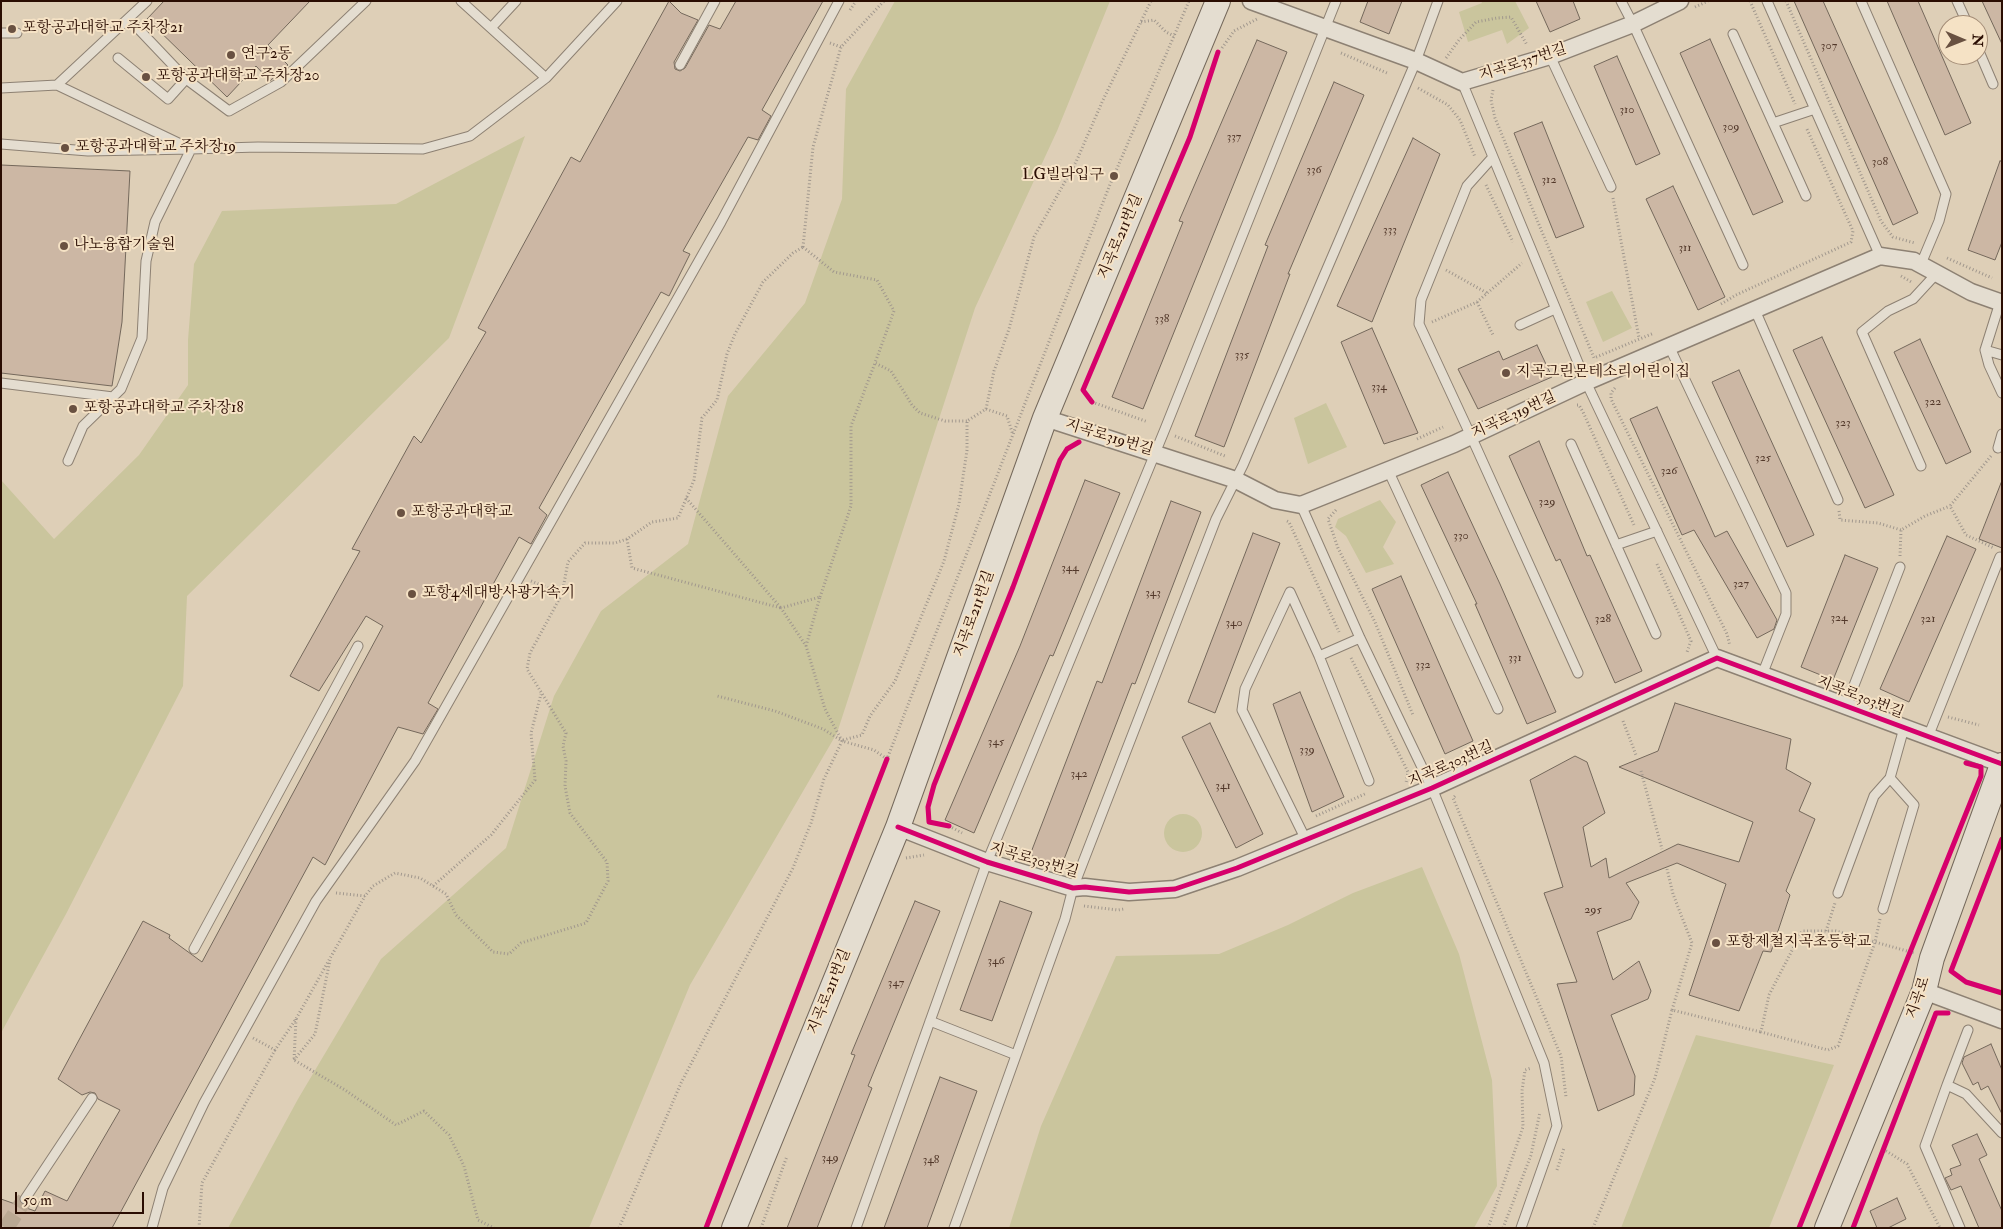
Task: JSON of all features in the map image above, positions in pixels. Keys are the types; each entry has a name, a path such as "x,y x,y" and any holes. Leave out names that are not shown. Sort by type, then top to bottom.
{"main road":[{"name":"지곡로211번길","path":"734,1228 898,827 1045,418 1218,1"},
{"name":"지곡로","path":"1827,1228 1924,991 1919,951 2002,764"}],"street":[{"name":"지곡로337번길","path":"1252,1 1416,61 1462,82 1550,56 1633,24 1680,1"},
{"name":"지곡로319번길","path":"1045,418 1156,452 1236,480 1275,500 1301,505 1471,436 1586,382 1880,256"},
{"path":"1880,256 1914,260 1971,292 2001,301"},
{"name":"지곡로303번길","path":"898,827 987,862 1073,888 1129,892 1175,890 1237,868 1432,788 1717,658 2002,764"},
{"path":"1924,991 2002,1020"}],"lane":[{"path":"57,86 147,1"},
{"path":"129,19 186,79 229,111 281,82 366,1"},
{"path":"461,1 546,78"},
{"path":"491,28 516,1"},
{"path":"1,144 88,151 258,147 423,149 470,136 546,78 616,1"},
{"path":"680,65 715,1"},
{"path":"152,1228 163,1188 204,1104 244,1032 323,891 415,761 721,222 839,1"},
{"path":"856,1228 987,862 1156,452 1336,1"},
{"path":"954,1228 1065,919 1073,888 1216,519 1236,480 1416,61 1438,1"},
{"path":"1621,1 1743,265"},
{"path":"1767,1 1880,256"},
{"path":"1861,1 1946,194 1939,221 1921,264"},
{"path":"1957,1 1963,15"},
{"path":"1,33 17,33"},
{"path":"1733,34 1806,196"},
{"path":"1550,56 1612,187"},
{"path":"118,58 168,99 186,79"},
{"path":"1985,65 1993,84"},
{"path":"1462,82 1586,382 1717,658"},
{"path":"1,88 57,86 191,149"},
{"path":"1773,123 1815,109"},
{"path":"68,461 83,426 121,389 142,338 146,261 156,222 191,149"},
{"path":"1492,157 1468,186 1421,300 1419,324 1578,672"},
{"path":"1921,466 1862,332 1888,311 1914,299 1937,274"},
{"path":"2001,301 1985,350 1989,365 2002,393"},
{"path":"1520,326 1556,309"},
{"path":"1755,310 1838,500"},
{"path":"1669,346 1786,594 1786,614 1762,675"},
{"path":"1985,350 2002,355"},
{"path":"1,383 113,397"},
{"path":"1998,448 2002,434"},
{"path":"1571,444 1656,634"},
{"path":"1388,470 1498,709"},
{"path":"1301,505 1360,638 1432,788 1544,1063 1557,1126 1521,1228"},
{"path":"1616,545 1657,531"},
{"path":"1928,737 2001,554"},
{"path":"1846,706 1900,567"},
{"path":"1306,840 1242,710 1245,689 1290,592 1319,656 1369,781"},
{"path":"1319,656 1360,638"},
{"path":"194,949 358,646"},
{"path":"1838,893 1874,796 1890,778 1904,728"},
{"path":"1883,909 1914,805 1890,778"},
{"path":"930,1021 1016,1055"},
{"path":"1960,1228 1926,1146 1968,1030"},
{"path":"1947,1085 1966,1094 2002,1133"},
{"path":"25,1199 92,1098"}],"path":[{"path":"803,247 813,147 842,47 884,1"},
{"path":"875,363 890,370 912,405 920,413 945,421 967,420 986,409 994,371 1009,329 1034,237 1076,162 1103,100 1151,1"},
{"path":"884,768 1112,182 1189,1"},
{"path":"1750,1 1795,104"},
{"path":"1786,1 1881,221 1893,238 1916,243"},
{"path":"1437,54 1447,60 1459,40 1476,22 1498,18 1511,17 1527,45"},
{"path":"1140,22 1154,20 1166,32 1174,36"},
{"path":"1218,52 1234,31 1243,27"},
{"path":"1519,48 1536,42"},
{"path":"1339,52 1387,73"},
{"path":"1501,87 1492,91 1491,100 1495,118 1594,358 1657,332"},
{"path":"1418,88 1448,105 1460,120 1475,156"},
{"path":"1715,309 1736,295 1851,242 1853,231 1806,127"},
{"path":"1612,187 1639,338"},
{"path":"803,247 834,272 877,280 894,311 851,426 850,506 806,646"},
{"path":"198,1228 202,1183 275,1050 296,1019 365,896 373,886 395,873 420,878 446,894 456,915 494,952 508,954 521,943 586,924 608,881 607,862 570,813 565,786 566,761 563,746 566,733 527,669 530,653 562,594 568,562 585,543 615,543 627,538 652,522 678,518 694,480 702,418 717,400 735,334 763,282 792,254 803,247"},
{"path":"1946,258 1992,278"},
{"path":"1420,327 1477,302 1522,262"},
{"path":"1436,264 1487,293"},
{"path":"1477,302 1492,335"},
{"path":"1617,385 1611,393 1611,399 1727,634 1730,646 1736,649"},
{"path":"1087,396 1092,402 1148,422"},
{"path":"986,409 1007,416 1014,436"},
{"path":"842,740 862,735 870,716 895,681 944,561 959,504 967,450 967,420"},
{"path":"1175,436 1225,456"},
{"path":"1838,500 1840,520 1878,523 1901,530 1924,516 1950,506 1998,448"},
{"path":"686,498 781,608 806,646 825,709 842,740"},
{"path":"1950,506 1966,535 2001,554"},
{"path":"1338,508 1328,518 1338,548 1375,622 1414,718"},
{"path":"1289,522 1339,632"},
{"path":"1900,567 1901,530"},
{"path":"627,538 632,568 781,608 820,598"},
{"path":"1656,562 1690,641 1689,652"},
{"path":"520,576 562,594"},
{"path":"1351,658 1408,772 1405,786"},
{"path":"433,886 491,835 535,780 532,734 541,693"},
{"path":"717,696 775,711 823,729 842,740 874,750 888,759"},
{"path":"1945,716 1979,725 1983,718"},
{"path":"1614,725 1632,717"},
{"path":"1623,721 1636,755"},
{"path":"619,1228 681,1083 793,868 811,823 824,779 842,740"},
{"path":"1642,771 1662,849"},
{"path":"1308,820 1372,791 1369,781"},
{"path":"1453,798 1462,794"},
{"path":"939,824 949,826"},
{"path":"1593,1228 1655,1078 1692,942 1673,894 1667,869"},
{"path":"323,891 365,896"},
{"path":"1826,931 1838,893"},
{"path":"1672,1010 1828,1050 1838,1046 1876,942 1883,909"},
{"path":"1761,1032 1769,995 1802,931 1836,931 1919,951"},
{"path":"1907,961 1919,951"},
{"path":"294,1060 315,1034 331,957"},
{"path":"294,1060 296,1019"},
{"path":"244,1032 275,1050"},
{"path":"294,1060 345,1090 396,1125 424,1111 449,1135 464,1166 478,1220 494,1228"},
{"path":"1488,1228 1523,1127 1522,1091 1525,1070 1531,1068 1533,1077"},
{"path":"1504,1228 1531,1155 1540,1114 1538,1105"},
{"path":"1880,1158 1887,1140"},
{"path":"1883,1150 1907,1164 1940,1228"}],"shaded area":[{"path":"895,1 1110,1 1057,131 975,308 837,733 690,985 589,1228 228,1228 298,1099 381,959 506,848 554,696 601,611 688,544 728,396 805,303 842,199 846,89"},
{"path":"1481,1 1515,1 1529,28 1507,44 1502,30 1468,42 1459,12 1482,3"},
{"path":"525,136 449,338 187,596 183,686 66,914 1,1033 1,480 54,539 139,455 188,385 188,340 194,264 222,211 396,204"},
{"path":"1612,291 1632,328 1603,342 1586,302"},
{"path":"1326,403 1347,447 1308,464 1294,418"},
{"path":"1380,500 1396,522 1383,547 1394,564 1366,573 1346,536 1335,527 1338,519"},
{"path":"1183,814 1196,820 1202,833 1196,846 1183,852 1170,846 1164,833 1170,820"},
{"path":"1422,867 1459,954 1492,1080 1497,1186 1474,1228 1009,1228 1041,1126 1116,956 1219,954 1288,925 1353,893"},
{"path":"1696,1035 1834,1065 1769,1228 1621,1228"}],"building":[{"name":"연구2동","path":"164,1 310,1 268,45 288,65 270,81 256,66 227,97 147,19"},
{"name":"포항4세대방사광가속기","path":"669,1 681,13 698,20 674,62 675,69 680,71 685,68 709,25 720,29 736,1 823,1 762,110 771,116 758,140 748,137 683,251 690,254 669,296 661,292 539,508 547,515 531,544 519,537 428,703 438,709 423,734 398,727 325,865 313,857 112,1228 1,1228 1,1199 35,1211 45,1191 67,1201 120,1110 98,1099 95,1093 90,1092 82,1095 58,1079 143,921 170,935 169,938 202,962 383,626 366,616 319,691 290,676 360,551 352,549 414,436 421,443 486,332 478,328 571,157 580,162"},
{"path":"1368,1 1402,1 1389,34 1360,22"},
{"path":"1536,1 1573,1 1580,19 1550,32"},
{"path":"1794,1 1823,1 1918,213 1893,225"},
{"path":"1887,1 1918,1 1938,47 1938,65 1946,65 1971,123 1945,135"},
{"path":"1982,1 2002,1 2002,44"},
{"path":"1710,39 1783,202 1753,215 1680,53"},
{"path":"1257,40 1287,52 1143,409 1112,397 1183,222 1179,221"},
{"path":"1617,56 1660,154 1636,165 1594,66"},
{"path":"1334,82 1364,95 1288,274 1290,274 1224,447 1195,436 1268,246 1265,245"},
{"path":"1542,122 1584,227 1556,238 1514,133"},
{"path":"1413,138 1440,154 1372,322 1337,306"},
{"path":"2000,161 2002,161 2002,242 1995,260 1968,250"},
{"name":"나노융합기술원","path":"1,165 130,171 122,322 112,386 1,373"},
{"path":"1673,186 1725,297 1698,310 1646,199"},
{"path":"1372,328 1418,433 1384,444 1341,342"},
{"path":"1822,337 1894,495 1865,508 1793,350"},
{"path":"1920,339 1971,452 1946,464 1894,352"},
{"name":"지곡그린몬테소리어린이집","path":"1537,345 1552,377 1478,409 1458,369 1499,351 1503,360"},
{"path":"1739,370 1814,535 1787,547 1712,382"},
{"path":"1657,407 1715,537 1727,531 1777,620 1774,629 1757,638 1694,530 1682,535 1630,419"},
{"path":"1539,441 1587,556 1590,555 1642,671 1615,683 1560,559 1556,561 1509,456"},
{"path":"1448,472 1556,712 1527,724 1475,604 1477,604 1421,485"},
{"path":"1085,480 1120,493 1053,656 1050,655 974,833 945,820 1020,646"},
{"path":"2002,483 2002,548 1979,539"},
{"path":"1171,501 1201,512 1135,684 1132,683 1061,867 1030,855 1097,681 1102,683"},
{"path":"1253,533 1280,543 1215,713 1188,702"},
{"path":"1947,536 1976,549 1909,702 1880,689"},
{"path":"1845,555 1878,568 1833,680 1801,667"},
{"path":"1401,576 1473,741 1445,754 1372,589"},
{"path":"1300,692 1344,797 1312,812 1273,704"},
{"name":"포항제철지곡초등학교","path":"1675,703 1791,739 1786,769 1811,783 1799,811 1815,819 1786,891 1790,895 1771,952 1763,951 1739,1011 1689,995 1726,884 1677,863 1626,883 1639,902 1631,919 1597,932 1613,980 1639,961 1651,991 1648,999 1611,1015 1635,1076 1634,1095 1598,1111 1557,984 1577,982 1544,893 1563,887 1530,780 1575,756 1587,762 1605,813 1583,827 1591,867 1606,858 1609,878 1678,844 1739,862 1753,822 1619,767 1658,751"},
{"path":"1210,723 1263,834 1236,848 1182,737"},
{"path":"915,901 940,911 868,1086 872,1088 817,1228 787,1228 855,1055 851,1054"},
{"path":"1000,901 1032,912 992,1021 960,1010"},
{"path":"1991,1044 2002,1070 2002,1114 1988,1086 1981,1090 1978,1082 1973,1085 1962,1063 1964,1057"},
{"path":"940,1077 977,1091 927,1228 884,1228"},
{"path":"1977,1134 1987,1155 1979,1159 2002,1211 2002,1228 1979,1228 1961,1186 1951,1190 1945,1178 1952,1175 1950,1169 1961,1165 1952,1145"},
{"path":"1897,1198 1906,1219 1888,1228 1877,1228 1870,1211"}],"tunnel":[{"path":"6,1228 25,1199"}],"cycle path":[{"path":"1092,402 1083,390 1190,137 1218,52"},
{"path":"949,826 929,822 928,807 934,785 1013,587 1060,460 1067,449 1079,442"},
{"path":"898,827 987,862 1073,888 1085,887 1129,892 1175,889 1237,868 1432,788 1717,658 2002,764"},
{"path":"706,1228 887,759"},
{"path":"1799,1228 1981,776 1981,767 1966,763"},
{"path":"2002,839 1951,971 1966,982 2002,993"},
{"path":"1853,1228 1936,1013 1948,1013"}],"place":[{"name":"포항공과대학교 주차장21","path":"12,29"},
{"name":"연구2동","path":"231,55"},
{"name":"포항공과대학교 주차장20","path":"146,77"},
{"name":"포항공과대학교 주차장19","path":"65,148"},
{"name":"LG빌라입구","path":"1114,176"},
{"name":"나노융합기술원","path":"64,246"},
{"name":"지곡그린몬테소리어린이집","path":"1506,373"},
{"name":"포항공과대학교 주차장18","path":"73,409"},
{"name":"포항공과대학교","path":"401,513"},
{"name":"포항4세대방사광가속기","path":"412,594"},
{"name":"포항제철지곡초등학교","path":"1716,943"}]}
